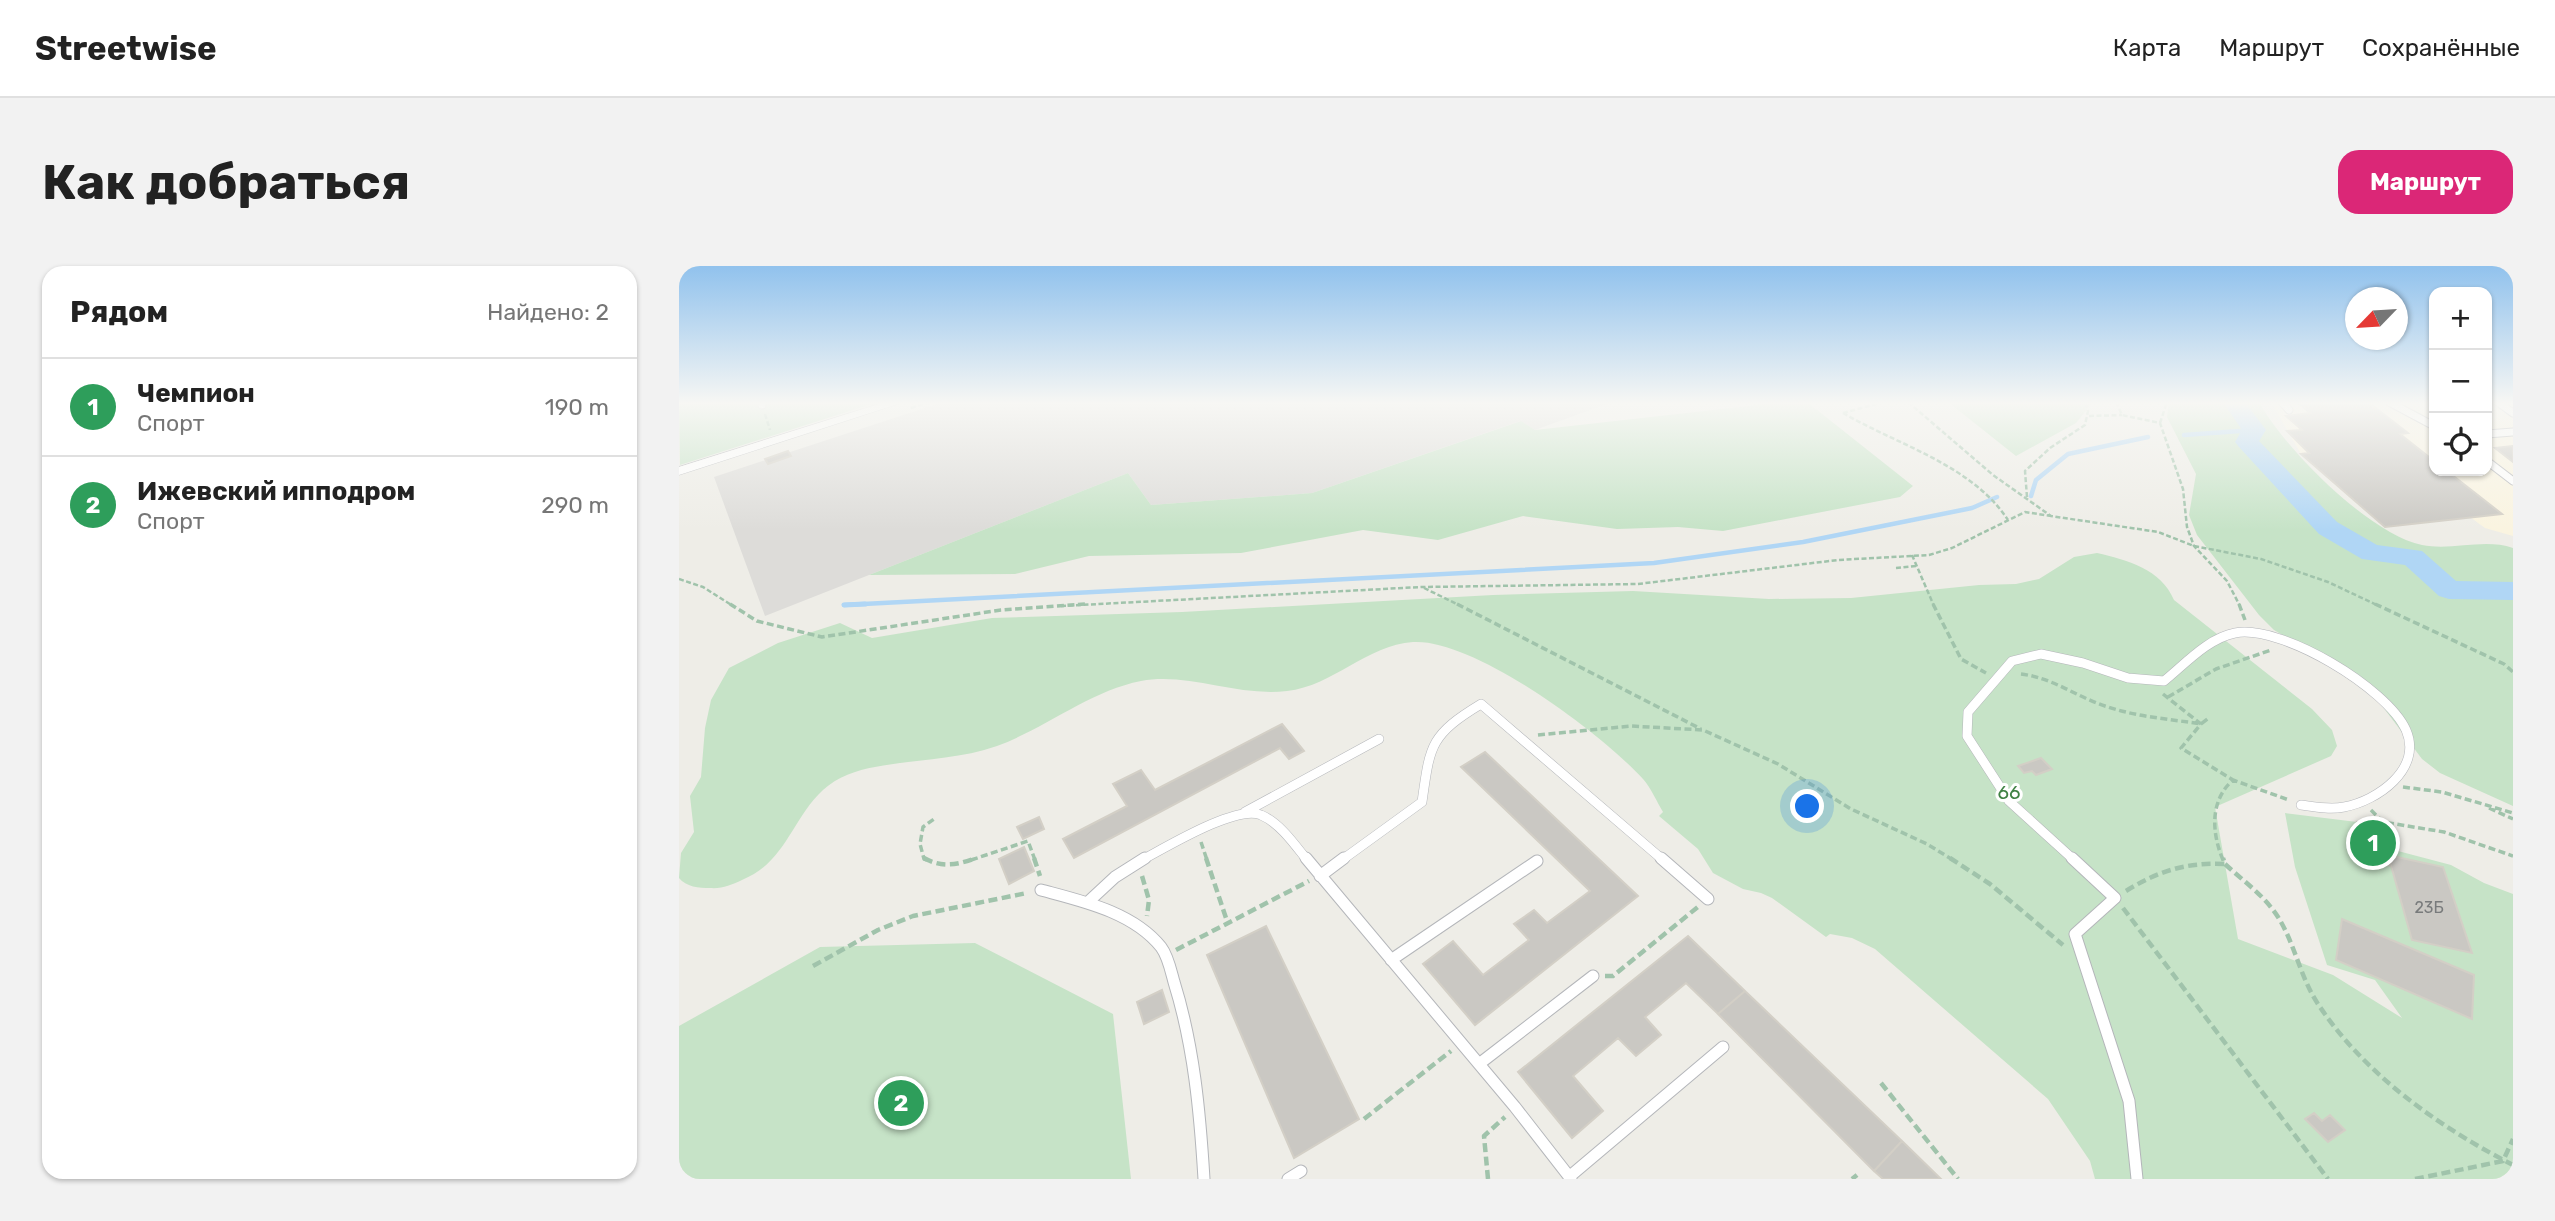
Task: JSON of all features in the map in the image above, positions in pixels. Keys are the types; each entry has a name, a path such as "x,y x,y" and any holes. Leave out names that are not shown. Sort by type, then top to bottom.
{"street":[{"path":"679,471 764,445"}],"lane":[{"path":"2492,465 2513,481"},
{"path":"2137,1179 2129,1101 2075,934 2115,898 2009,801 1967,736 1968,712 2012,661 2041,654 2083,663 2128,678 2164,681 2221,639 2248,631 2285,640 2322,658 2373,690 2405,728 2408,751 2406,767 2391,786 2362,801 2336,811 2301,805"},
{"path":"1320,876 1422,802 1430,746 1444,726 1481,704 1708,899"},
{"path":"1087,902 1116,877 1139,864 1198,832 1240,814 1379,739"},
{"path":"1240,814 1257,813 1272,822 1462,1043 1570,1178 1723,1046"},
{"path":"1391,960 1537,862"},
{"path":"1041,890 1087,902 1135,923 1163,949 1177,990 1188,1042 1200,1123 1204,1179"},
{"path":"1479,1064 1593,976"},
{"path":"1288,1179 1301,1171"}],"path":[{"path":"1902,445 1938,462 2003,506 2008,520"},
{"path":"1960,445 1993,475 2051,516"},
{"path":"2027,497 2025,471 2056,445"},
{"path":"2168,445 2183,489 2187,527 2193,546 2227,581 2238,597 2248,631"},
{"path":"679,579 703,587 757,621 822,637 1001,610 1154,599 1421,587 1638,584 1838,560 1929,555 1952,548 2025,512 2158,532 2193,546 2262,559 2328,582 2504,664 2513,672"},
{"path":"1912,555 1943,627 1961,659 1986,673"},
{"path":"1896,568 1917,566"},
{"path":"1421,587 1514,631 1703,730 1778,764 1851,809 1927,844 1990,884 2063,945 2075,934"},
{"path":"2201,724 2168,697 2216,669 2278,648"},
{"path":"2036,674 2108,708 2201,724"},
{"path":"2210,717 2181,748 2232,780 2301,805"},
{"path":"1520,737 1631,726 1703,730"},
{"path":"2232,780 2226,785 2216,809 2213,834 2225,864 2277,915 2317,1003 2347,1041 2421,1110 2513,1165"},
{"path":"2391,786 2442,792 2513,813"},
{"path":"2362,801 2383,822 2444,832 2513,856"},
{"path":"2477,802 2513,818"},
{"path":"813,966 878,930 913,916 1041,890 1040,869 1028,841 1012,843 952,866 937,867 924,859 920,836 923,827 934,819"},
{"path":"1198,832 1228,923"},
{"path":"1139,864 1149,900 1145,932"},
{"path":"2225,864 2180,865 2149,876 2115,898 2328,1179"},
{"path":"1165,956 1320,876"},
{"path":"1593,976 1613,976 1708,899"},
{"path":"1364,1119 1462,1043"},
{"path":"1881,1083 1958,1179"},
{"path":"1487,1179 1484,1136 1515,1107"},
{"path":"2503,1161 2513,1139"},
{"path":"2415,1179 2503,1161"}],"shaded area":[{"path":"813,445 1452,445 1312,493 1151,505 1128,473 765,616 714,477"},
{"path":"2296,445 2429,445 2429,476 2492,476 2492,445 2513,445 2513,536 2485,528 2470,517 2385,527 2301,454"}],"green space":[{"path":"680,445 744,445 680,465"},
{"path":"1452,445 1861,445 1913,486 1900,497 1723,531 1678,527 1617,529 1523,516 1438,540 1363,530 1241,553 1089,556 1015,574 869,575 1128,473 1151,505 1312,493"},
{"path":"2002,445 2037,445 2016,456"},
{"path":"2181,445 2289,445 2330,487 2378,525 2401,538 2433,546 2491,544 2513,548 2513,806 2440,773 2422,759 2377,699 2352,676 2274,630 2259,615 2197,535 2189,515 2196,474"},
{"name":"66","path":"2097,553 2131,563 2152,573 2168,589 2174,600 2312,709 2332,730 2337,746 2331,756 2215,807 2238,939 2333,975 2402,1018 2375,980 2327,965 2295,867 2285,813 2357,822 2387,829 2398,851 2451,865 2484,883 2513,894 2513,1179 2095,1179 2090,1161 2048,1099 1875,949 1852,938 1830,934 1826,937 1772,898 1743,889 1713,873 1698,849 1659,816 1663,812 1643,779 1598,738 1535,692 1502,672 1469,655 1439,645 1413,642 1396,645 1380,650 1320,682 1287,691 1250,691 1159,679 1122,686 1086,701 1033,730 982,751 890,764 847,775 823,790 803,814 779,852 757,872 734,884 719,888 693,886 679,878 681,853 694,832 690,796 701,777 705,728 711,700 729,668 778,643 840,623 872,638 992,618 1182,612 1493,595 1633,591 1769,599 1851,598 1979,585 2016,584 2039,579 2074,557"},
{"path":"975,943 1113,1014 1131,1179 679,1179 679,1026 820,947"}],"building":[{"path":"2301,445 2413,445 2429,457 2429,476 2453,476 2502,514 2385,527 2301,454 2309,453"},
{"path":"2513,446 2513,462 2495,448"},
{"path":"788,451 791,456 768,464 765,459"},
{"path":"1282,724 1304,751 1289,759 1280,748 1074,858 1063,839 1127,806 1113,784 1141,770 1155,790"},
{"path":"1485,752 1638,896 1475,1025 1423,964 1453,941 1483,975 1529,940 1514,924 1534,910 1547,923 1590,891 1461,767"},
{"path":"2041,758 2052,769 2036,775 2032,771 2024,773 2018,766"},
{"path":"1039,817 1044,829 1023,839 1017,827"},
{"path":"2357,822 2380,826 2391,866 2366,860"},
{"path":"1024,847 1034,871 1009,884 999,859"},
{"path":"2388,855 2443,867 2472,953 2412,940"},
{"path":"2342,919 2474,975 2472,1019 2336,960"},
{"path":"1266,926 1359,1119 1294,1158 1207,955"},
{"path":"1688,936 1745,991 1718,1014 1686,983 1645,1017 1661,1035 1636,1056 1618,1038 1573,1076 1603,1111 1572,1138 1518,1072"},
{"path":"1162,990 1169,1012 1144,1024 1137,1002"},
{"path":"1745,991 1902,1141 1874,1171 1718,1014"},
{"path":"2314,1113 2322,1121 2330,1115 2345,1130 2328,1142 2305,1119"},
{"path":"1902,1141 1941,1179 1883,1179 1874,1171"}],"waterway":[{"path":"2031,496 2036,480 2068,454 2112,445"},
{"path":"2249,445 2328,528 2371,553 2413,557 2449,590 2513,591"},
{"path":"865,604 844,605 1654,563 1803,542 1972,508 1997,497"}],"place":[{"name":"Чемпион","path":"2373,843"},
{"name":"Ижевский ипподром","path":"901,1103"}]}
